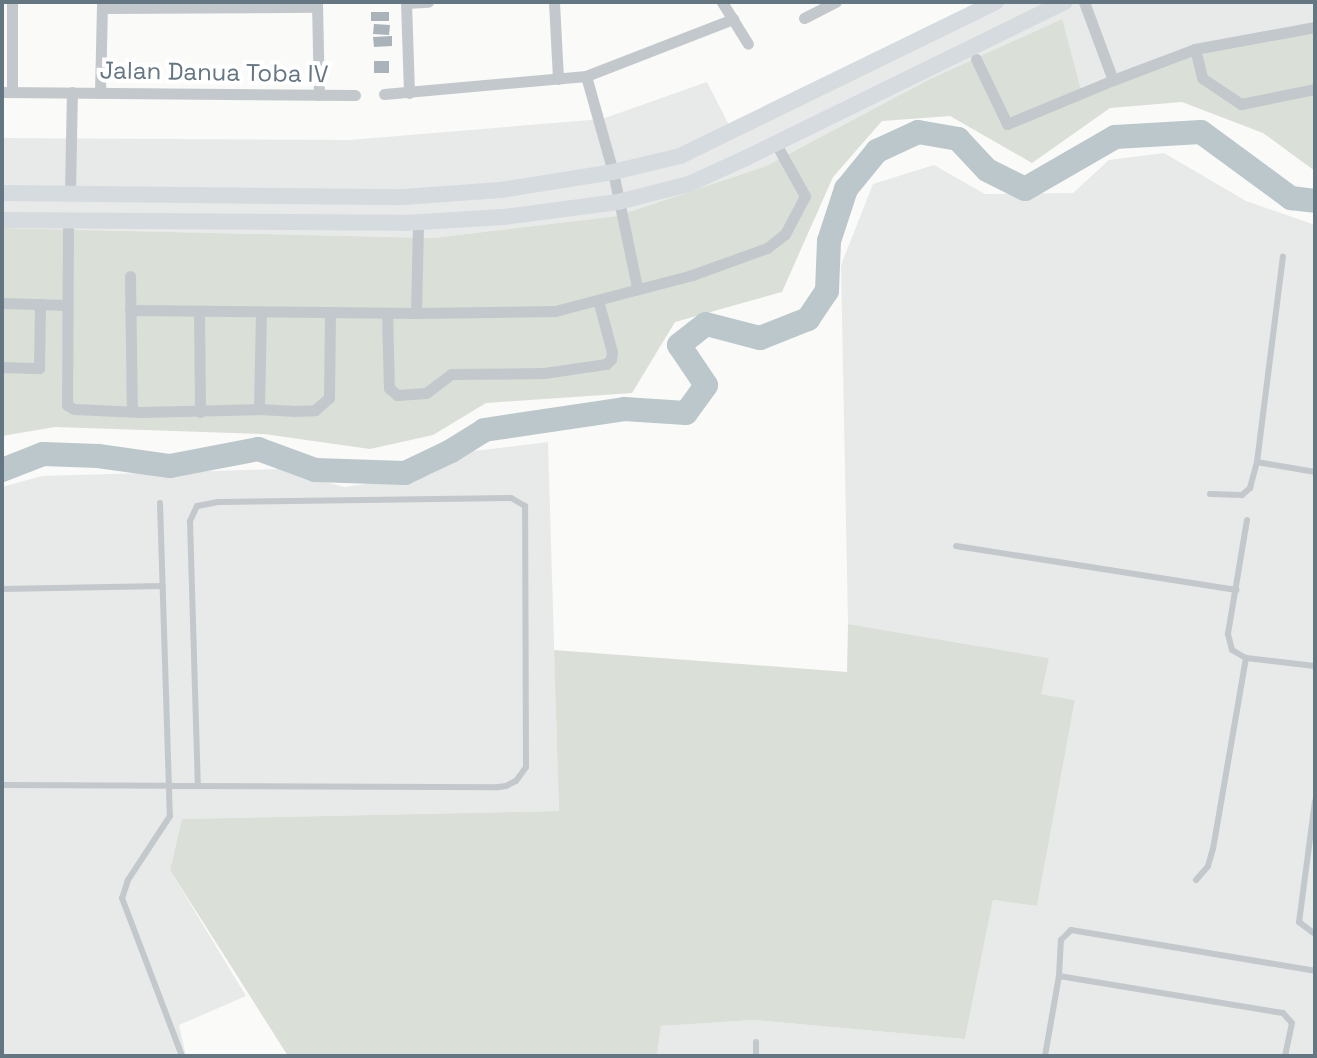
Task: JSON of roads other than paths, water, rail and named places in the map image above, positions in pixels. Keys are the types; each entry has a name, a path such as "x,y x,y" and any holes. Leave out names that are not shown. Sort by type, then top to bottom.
{"main road":[{"path":"2,193 403,197 501,190 613,176 680,156 996,2"},
{"path":"2,220 418,222 504,217 689,184 1065,2"},
{"path":"43,220 44,193"}],"street":[{"path":"409,93 406,3 428,2"},
{"path":"554,2 558,79"},
{"path":"722,2 748,44"},
{"path":"1084,2 1113,80"},
{"path":"7,92 9,4"},
{"path":"804,18 829,4"},
{"path":"100,93 102,5 317,5 319,95"},
{"path":"384,94 586,76 733,19"},
{"path":"976,59 1007,124 1195,49 1315,27"},
{"path":"1195,49 1202,78 1241,104 1315,89"},
{"path":"586,76 613,176 637,287"},
{"name":"Jalan Danua Toba IV","path":"7,92 355,95"},
{"path":"70,193 72,92"},
{"path":"130,310 548,311 598,300 637,287 692,275 780,240 805,194 776,144"},
{"path":"68,222 67,405 74,409 200,412 315,410 329,398 330,312"},
{"path":"416,313 418,222"},
{"path":"130,276 132,411"},
{"path":"387,313 389,388 397,395 430,392 451,374 544,373 606,364 612,352 598,300"},
{"path":"2,303 67,305"},
{"path":"2,367 39,368 40,304"},
{"path":"199,311 200,412"},
{"path":"259,409 261,312"}],"lane":[{"path":"1210,494 1245,494 1257,462 1283,257"},
{"path":"1257,462 1315,472"},
{"path":"2,785 169,786 498,787 516,781 526,767 525,506 511,498 218,502 197,506 190,521 198,786"},
{"path":"160,503 170,816 128,880 122,898 182,1056"},
{"path":"1247,520 1229,643 1238,656 1315,666"},
{"path":"956,546 1237,590"},
{"path":"2,589 163,586"},
{"path":"1196,880 1208,866 1213,849 1246,658"},
{"path":"1315,801 1299,922 1315,934"},
{"path":"1045,1056 1059,976 1061,940 1071,930 1315,971"},
{"path":"1059,976 1283,1013 1292,1023 1285,1056"},
{"path":"756,1042 756,1056"}],"waterway":[{"path":"2,470 43,454 98,456 170,466 258,449 315,470 405,473 451,451 484,430 624,409 686,413 706,385 679,345 706,324 760,338 808,319 827,291 829,241 846,189 877,151 918,132 958,139 987,170 1025,189 1115,137 1201,132 1291,198 1315,201"}]}
